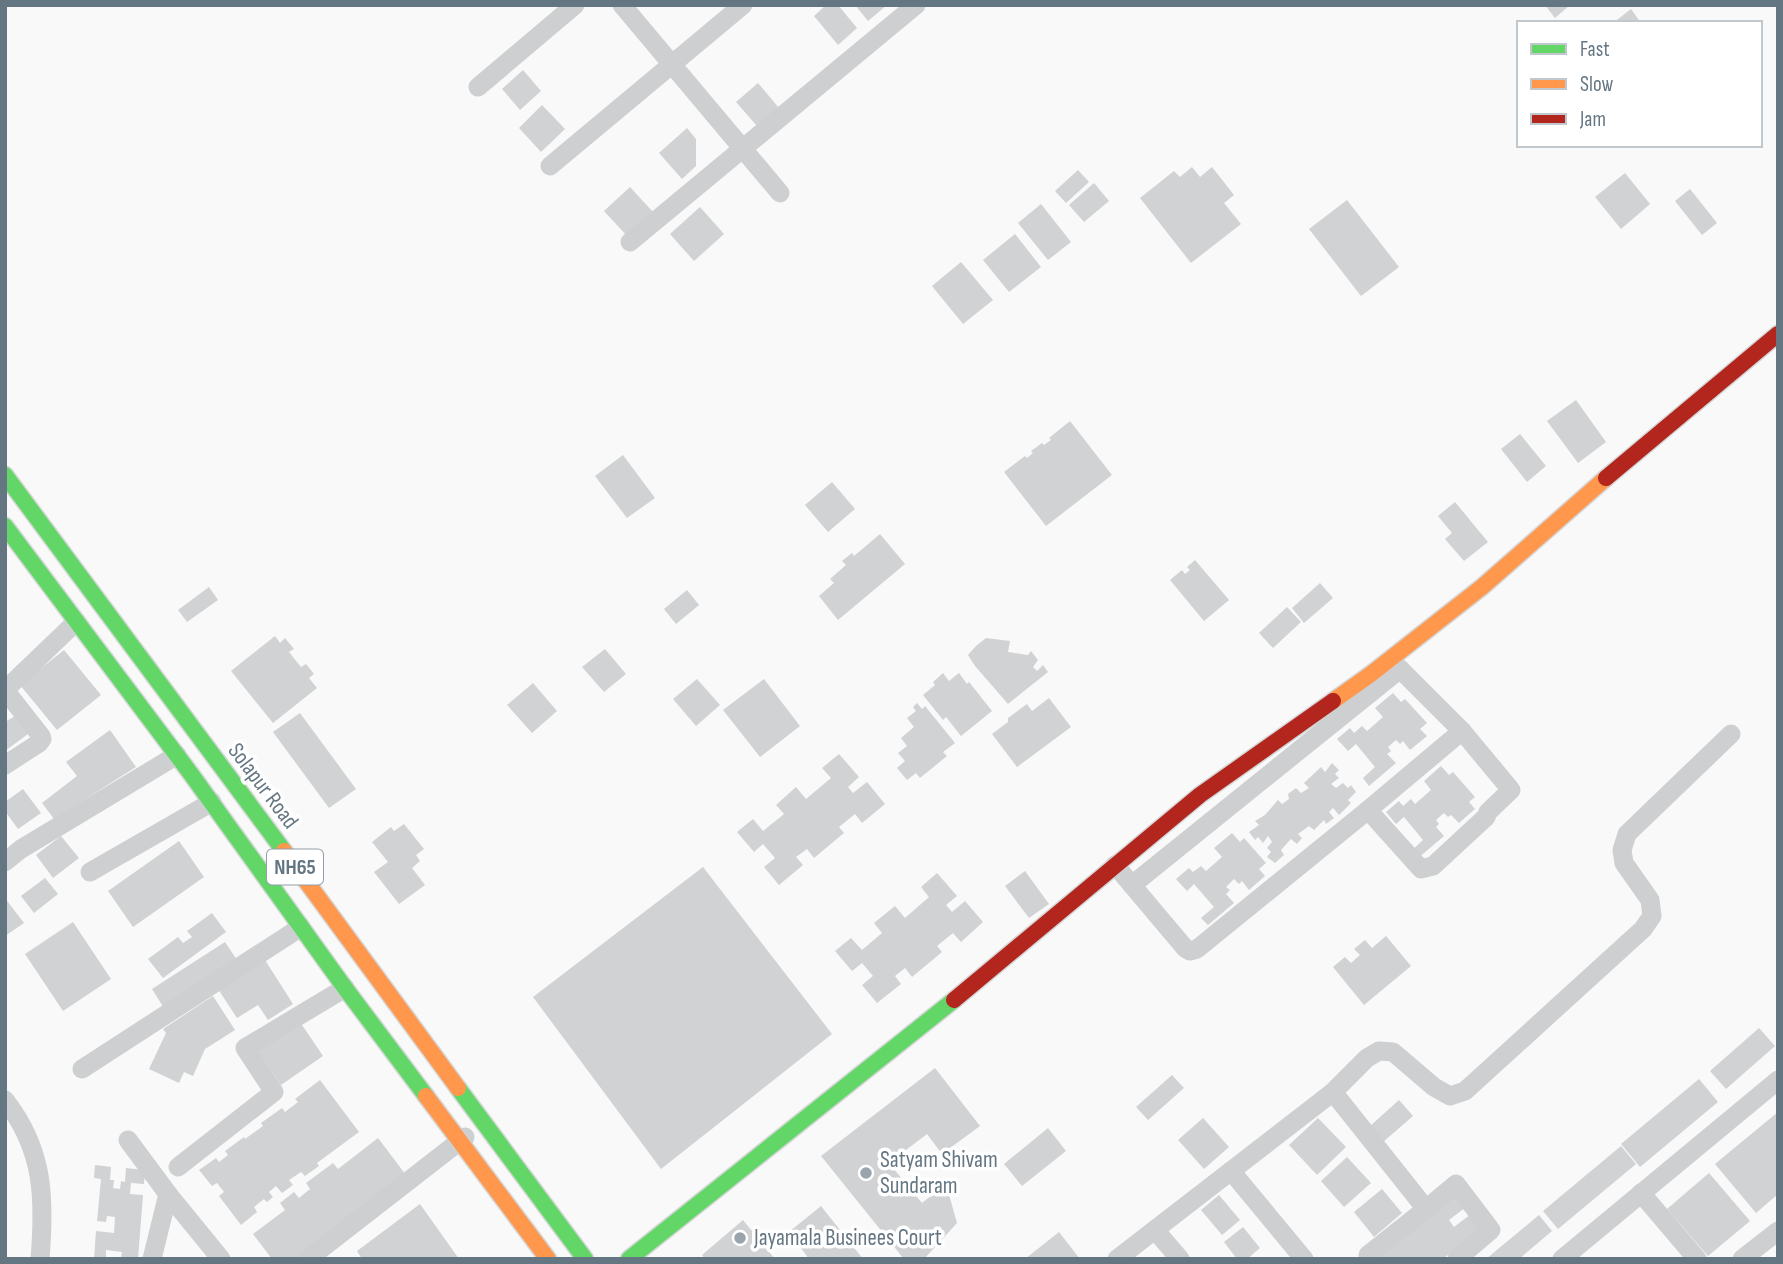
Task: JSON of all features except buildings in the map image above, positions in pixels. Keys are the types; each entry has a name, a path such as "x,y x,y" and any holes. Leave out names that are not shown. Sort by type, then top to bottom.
{"main road":[{"path":"629,1259 929,1021 1200,795 1371,674 1482,587 1559,518 1778,334"},
{"name":"Solapur Road","path":"5,475 585,1259"},
{"name":"NH65","path":"8,537 177,755 345,988 548,1259"}],"street":[{"path":"478,87 575,5"},
{"path":"622,5 780,193"},
{"path":"550,166 743,5"},
{"path":"630,242 916,5"},
{"path":"5,765 42,739 5,690 76,622"},
{"path":"1371,674 1401,669"},
{"path":"1368,810 1421,869 1433,866 1511,790 1462,731 1401,669"},
{"path":"1132,885 1401,669"},
{"path":"1115,865 1185,948 1190,951 1197,949 1462,731"},
{"path":"1117,1259 1333,1092 1367,1058 1379,1051 1393,1052 1434,1087 1450,1096 1465,1091 1643,929 1652,916 1650,900 1625,863 1622,850 1627,834 1731,734"},
{"path":"5,862 21,849 177,755"},
{"path":"90,872 212,802"},
{"path":"82,1069 301,927"},
{"path":"178,1167 274,1092 245,1048 345,988"},
{"path":"1562,1259 1778,1080"},
{"path":"1333,1092 1426,1209"},
{"path":"5,1100 20,1119 33,1149 40,1177 43,1224 40,1259"},
{"path":"308,1259 484,1122"},
{"path":"128,1140 221,1259"},
{"path":"1231,1171 1304,1259"},
{"path":"1368,1255 1456,1184 1491,1230 1457,1259"},
{"path":"1641,1192 1696,1259"},
{"path":"152,1259 168,1194"},
{"path":"1155,1230 1180,1259"},
{"path":"1742,1259 1778,1231"}],"traffic: fast":[{"path":"5,475 284,851"},
{"path":"5,526 191,774 426,1096"},
{"path":"629,1259 954,1000"},
{"path":"458,1088 585,1259"}],"traffic: slow":[{"path":"1333,701 1482,587 1606,478"},
{"path":"284,851 458,1088"},
{"path":"426,1096 548,1259"}],"traffic: jam":[{"path":"1606,478 1778,334"},
{"path":"954,1000 1200,795 1333,701"}],"place":[{"name":"Satyam Shivam Sundaram","path":"866,1173"},
{"name":"Jayamala Businees Court","path":"740,1238"}]}
